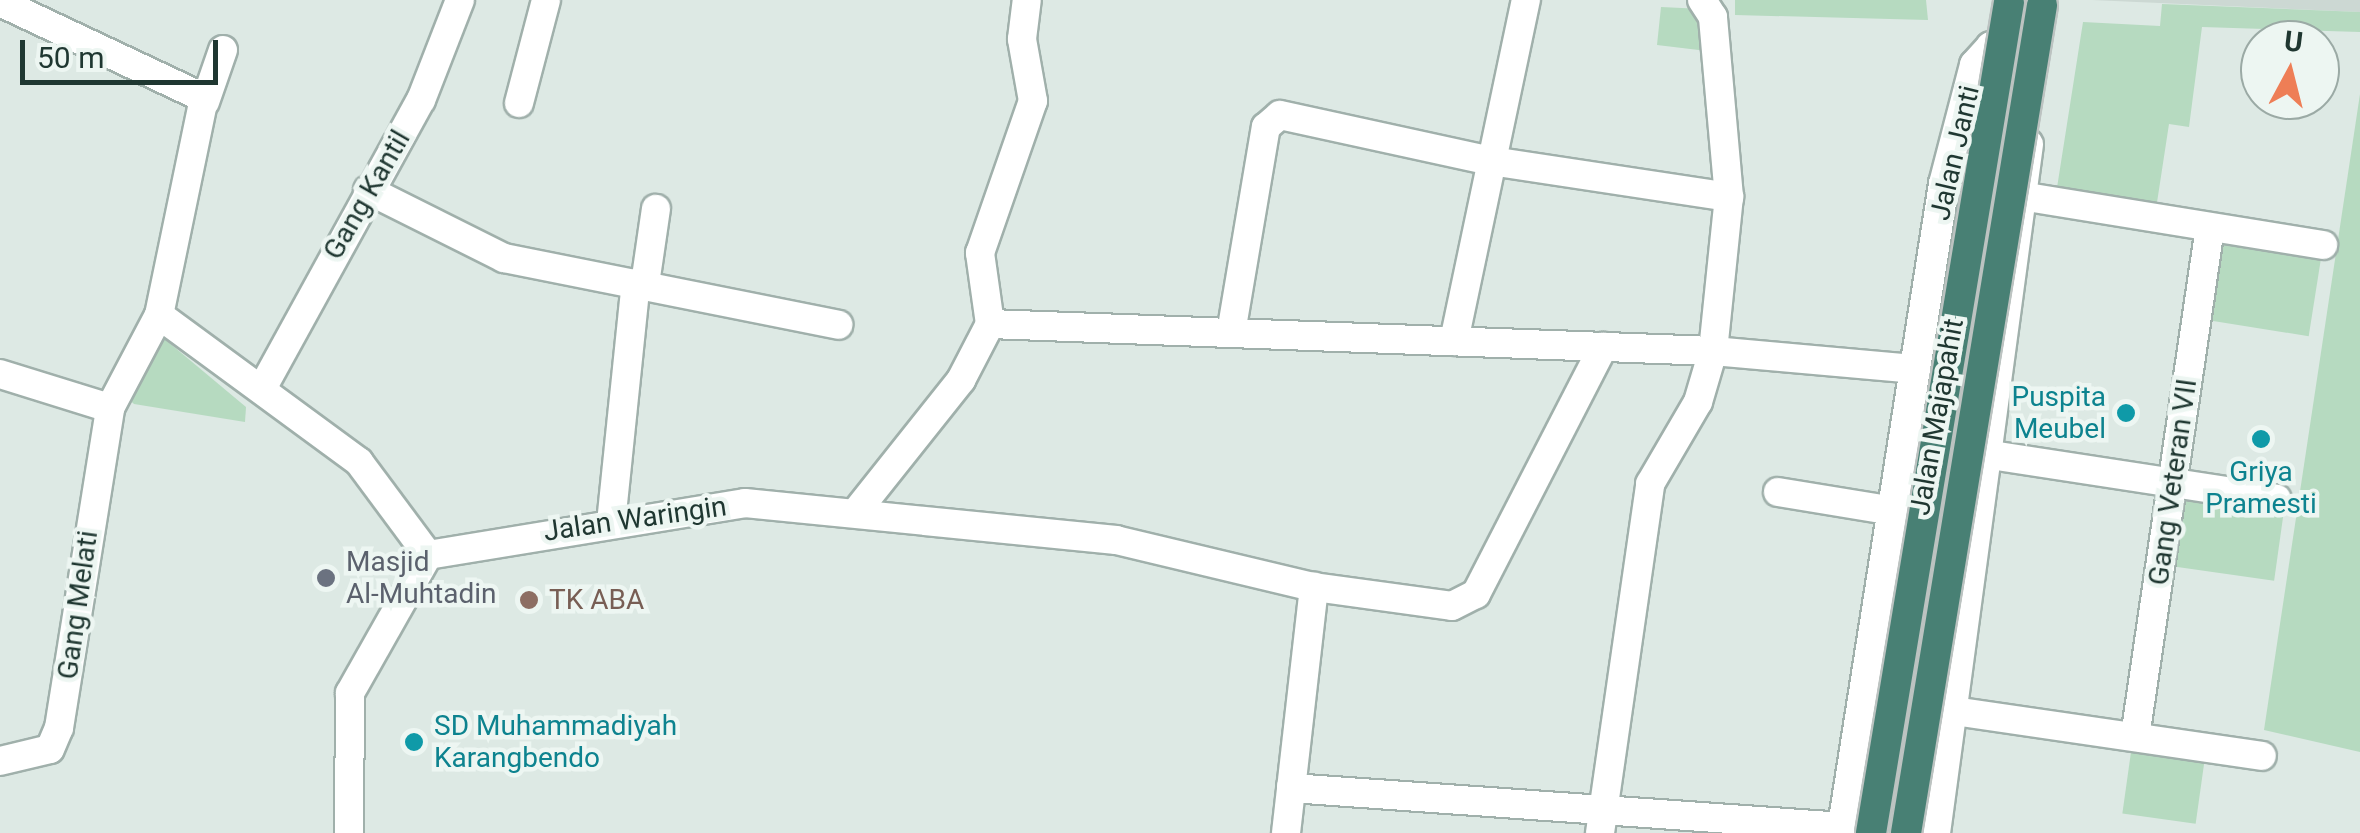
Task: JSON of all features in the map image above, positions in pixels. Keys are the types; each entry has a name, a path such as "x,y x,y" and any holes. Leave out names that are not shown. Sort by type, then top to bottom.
{"highway":[{"name":"Jalan Majapahit","path":"1852,831 2009,2"},
{"name":"Jalan Majapahit","path":"1906,833 2042,5"}],"street":[{"name":"Gang Kantil","path":"264,385 421,100 460,0"},
{"path":"519,103 546,0"},
{"path":"856,512 960,380 990,324 980,253 1033,101 1022,39 1026,0"},
{"path":"1454,341 1526,0"},
{"path":"1604,821 1650,484 1698,402 1713,350 1730,196 1713,16 1702,0"},
{"path":"0,2 205,100"},
{"name":"Jalan Janti","path":"1852,831 1866,673 1944,184 1976,66 2001,44 2022,75 2026,197 1936,833"},
{"path":"0,374 110,408 159,314 205,100 224,50"},
{"path":"1231,333 1271,119 1491,161 1730,196"},
{"path":"1944,184 1987,163 2026,197 2323,245"},
{"path":"368,190 468,245 838,325"},
{"path":"610,523 640,284 656,210"},
{"name":"Gang Veteran VII","path":"2135,737 2210,227"},
{"path":"159,314 264,385 359,462 428,555 350,693 349,833"},
{"path":"990,324 1713,350 1916,370"},
{"name":"Jalan Waringin","path":"428,555 744,503 1156,546 1314,587 1441,605 1476,594 1603,347"},
{"name":"Gang Melati","path":"0,760 50,748 59,728 110,408"},
{"path":"1990,455 2278,499"},
{"path":"1778,492 1894,511"},
{"path":"1286,833 1314,587"},
{"path":"1866,673 1956,698 2135,737 2262,756"},
{"path":"1291,788 1604,821 1852,831"}],"shaded area":[{"path":"2092,0 2360,0 2360,12"}],"green space":[{"path":"1735,0 1926,0 1928,20 1735,15"},
{"path":"2162,4 2360,12 2360,32 2340,31 2340,20 2240,20 2240,28 2202,27 2189,127 2169,124 2156,209 2056,194 2083,22 2160,26"},
{"path":"1661,7 1703,9 1707,51 1657,45"},
{"path":"2360,94 2360,752 2264,730"},
{"path":"2219,244 2321,260 2309,336 2207,320"},
{"path":"155,331 246,407 245,422 134,404 123,394"},
{"path":"2182,496 2284,510 2274,581 2172,566"},
{"path":"2131,752 2204,762 2196,824 2122,813"}],"place":[{"name":"Puspita Meubel","path":"2126,413"},
{"name":"Griya Pramesti","path":"2261,439"},
{"name":"Masjid Al-Muhtadin","path":"326,578"},
{"name":"TK ABA","path":"529,600"},
{"name":"SD Muhammadiyah Karangbendo","path":"414,742"}]}
